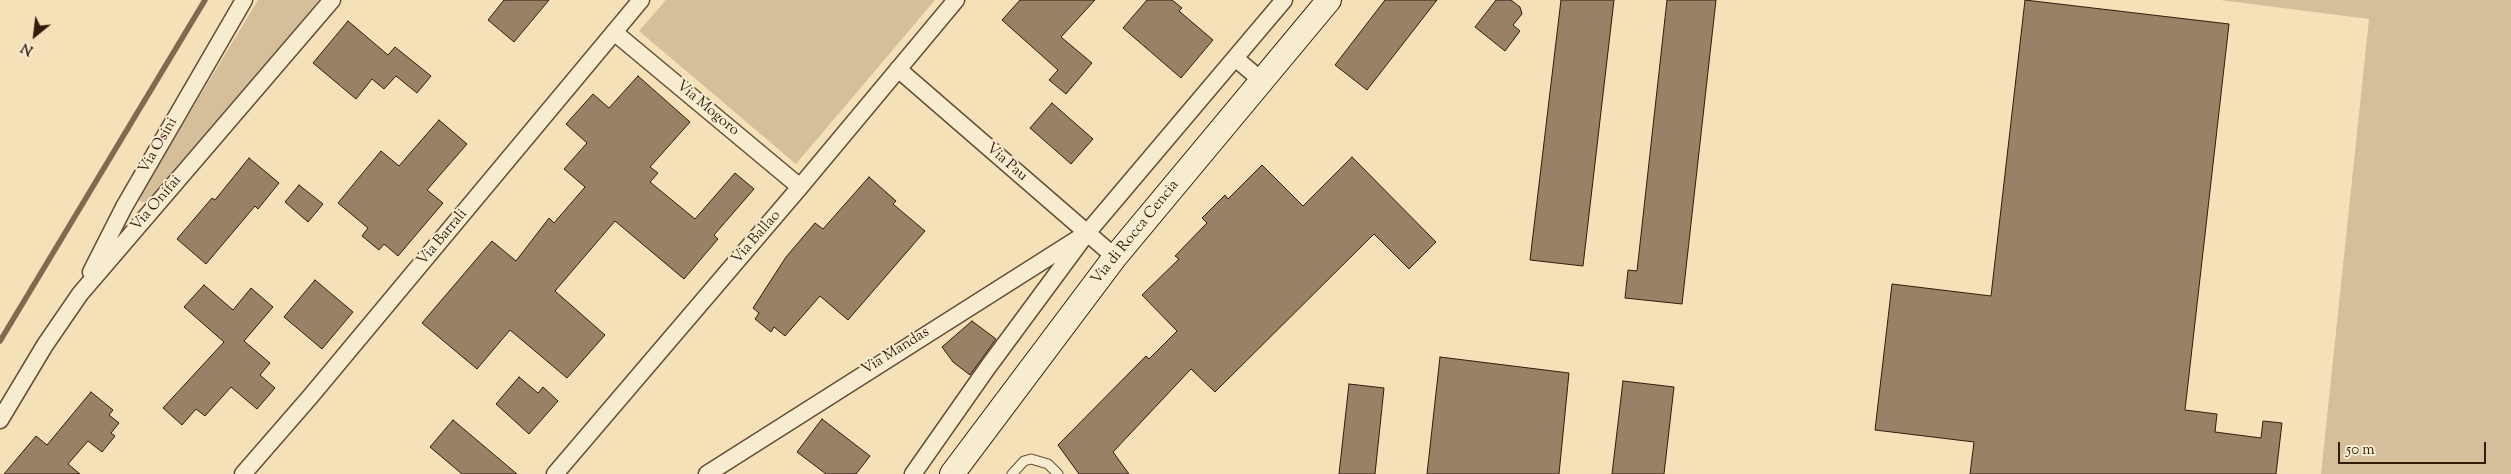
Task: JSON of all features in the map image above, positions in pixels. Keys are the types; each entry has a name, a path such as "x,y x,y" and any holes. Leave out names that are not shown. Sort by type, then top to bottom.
{"main road":[{"name":"Via di Rocca Cencia","path":"952,474 1115,257 1330,0"}],"street":[{"name":"Via Osini","path":"80,294 124,207 244,0"},
{"name":"Via Onifai","path":"0,420 45,345 80,294 332,0"},
{"name":"Via Barrali","path":"243,474 310,397 641,0"},
{"name":"Via Ballao","path":"555,474 800,187 956,0"},
{"path":"914,474 988,367 1088,233 1284,0"},
{"name":"Via Mogoro","path":"614,32 800,187"},
{"path":"1235,58 1262,80"},
{"name":"Via Pau","path":"898,69 1115,257"},
{"name":"Via Mandas","path":"707,474 1088,233"}],"lane":[{"path":"1012,474 1024,461 1031,459 1048,464 1058,474"}],"shaded area":[{"path":"258,0 319,0 162,189 150,202 142,202 139,200 140,195"},
{"path":"666,0 935,0 796,164 639,31"},
{"path":"2220,0 2511,0 2511,474 2321,474 2369,19"}],"building":[{"path":"504,0 549,0 514,42 488,20"},
{"path":"1020,0 1095,0 1061,37 1092,63 1066,94 1049,80 1058,70 1002,20"},
{"path":"1147,0 1172,0 1182,8 1179,11 1213,40 1181,78 1123,28"},
{"path":"1385,0 1437,0 1367,90 1335,65"},
{"path":"1496,0 1511,0 1520,7 1522,14 1513,25 1520,31 1505,51 1475,27"},
{"path":"1561,0 1614,0 1583,266 1530,260"},
{"path":"1667,0 1716,0 1682,304 1625,298 1628,270 1637,271"},
{"path":"2025,0 2229,24 2185,410 2217,414 2215,432 2261,438 2263,421 2282,423 2276,474 1970,474 1974,442 1875,430 1892,284 1991,296"},
{"path":"348,21 388,55 395,47 431,76 417,93 396,76 384,89 372,79 356,99 313,63"},
{"path":"638,76 690,122 650,167 658,173 650,182 695,219 735,173 754,189 714,235 718,239 684,279 615,221 555,291 605,335 567,378 510,330 477,369 422,323 492,241 516,261 549,218 554,223 585,187 564,169 587,143 566,124 593,94 609,108"},
{"path":"1052,103 1093,139 1071,164 1030,128"},
{"path":"439,120 467,144 427,190 443,203 398,256 384,244 379,250 362,236 368,228 338,203 381,151 399,166"},
{"path":"1352,157 1436,242 1409,269 1374,234 1215,392 1191,369 1113,452 1129,474 1079,474 1058,445 1146,356 1149,359 1177,331 1142,295 1179,259 1175,256 1207,223 1202,218 1225,195 1228,199 1262,165 1303,206"},
{"path":"249,158 279,183 258,209 255,206 206,264 177,239 212,198 215,200"},
{"path":"869,177 896,201 893,204 925,231 848,320 820,296 785,336 774,327 771,332 755,319 759,313 753,308 786,257 815,223 823,229"},
{"path":"299,185 323,204 308,222 285,202"},
{"path":"315,280 353,312 322,349 284,317"},
{"path":"204,285 233,310 251,288 273,307 244,341 270,363 260,375 275,388 257,409 231,387 205,416 196,409 182,425 163,408 224,342 184,307"},
{"path":"972,321 996,339 970,375 953,362 942,347"},
{"path":"1440,357 1569,373 1559,474 1427,474"},
{"path":"519,377 538,393 543,387 558,401 529,434 496,404"},
{"path":"1623,381 1674,387 1664,474 1612,474"},
{"path":"1349,384 1384,388 1375,474 1339,474"},
{"path":"91,392 113,410 109,415 119,423 111,433 115,436 102,452 88,441 68,464 80,474 4,474 36,436 47,445"},
{"path":"822,419 870,456 856,474 826,474 797,452"},
{"path":"453,420 517,474 462,474 430,447"}],"waterway":[{"path":"0,341 205,0"}]}
